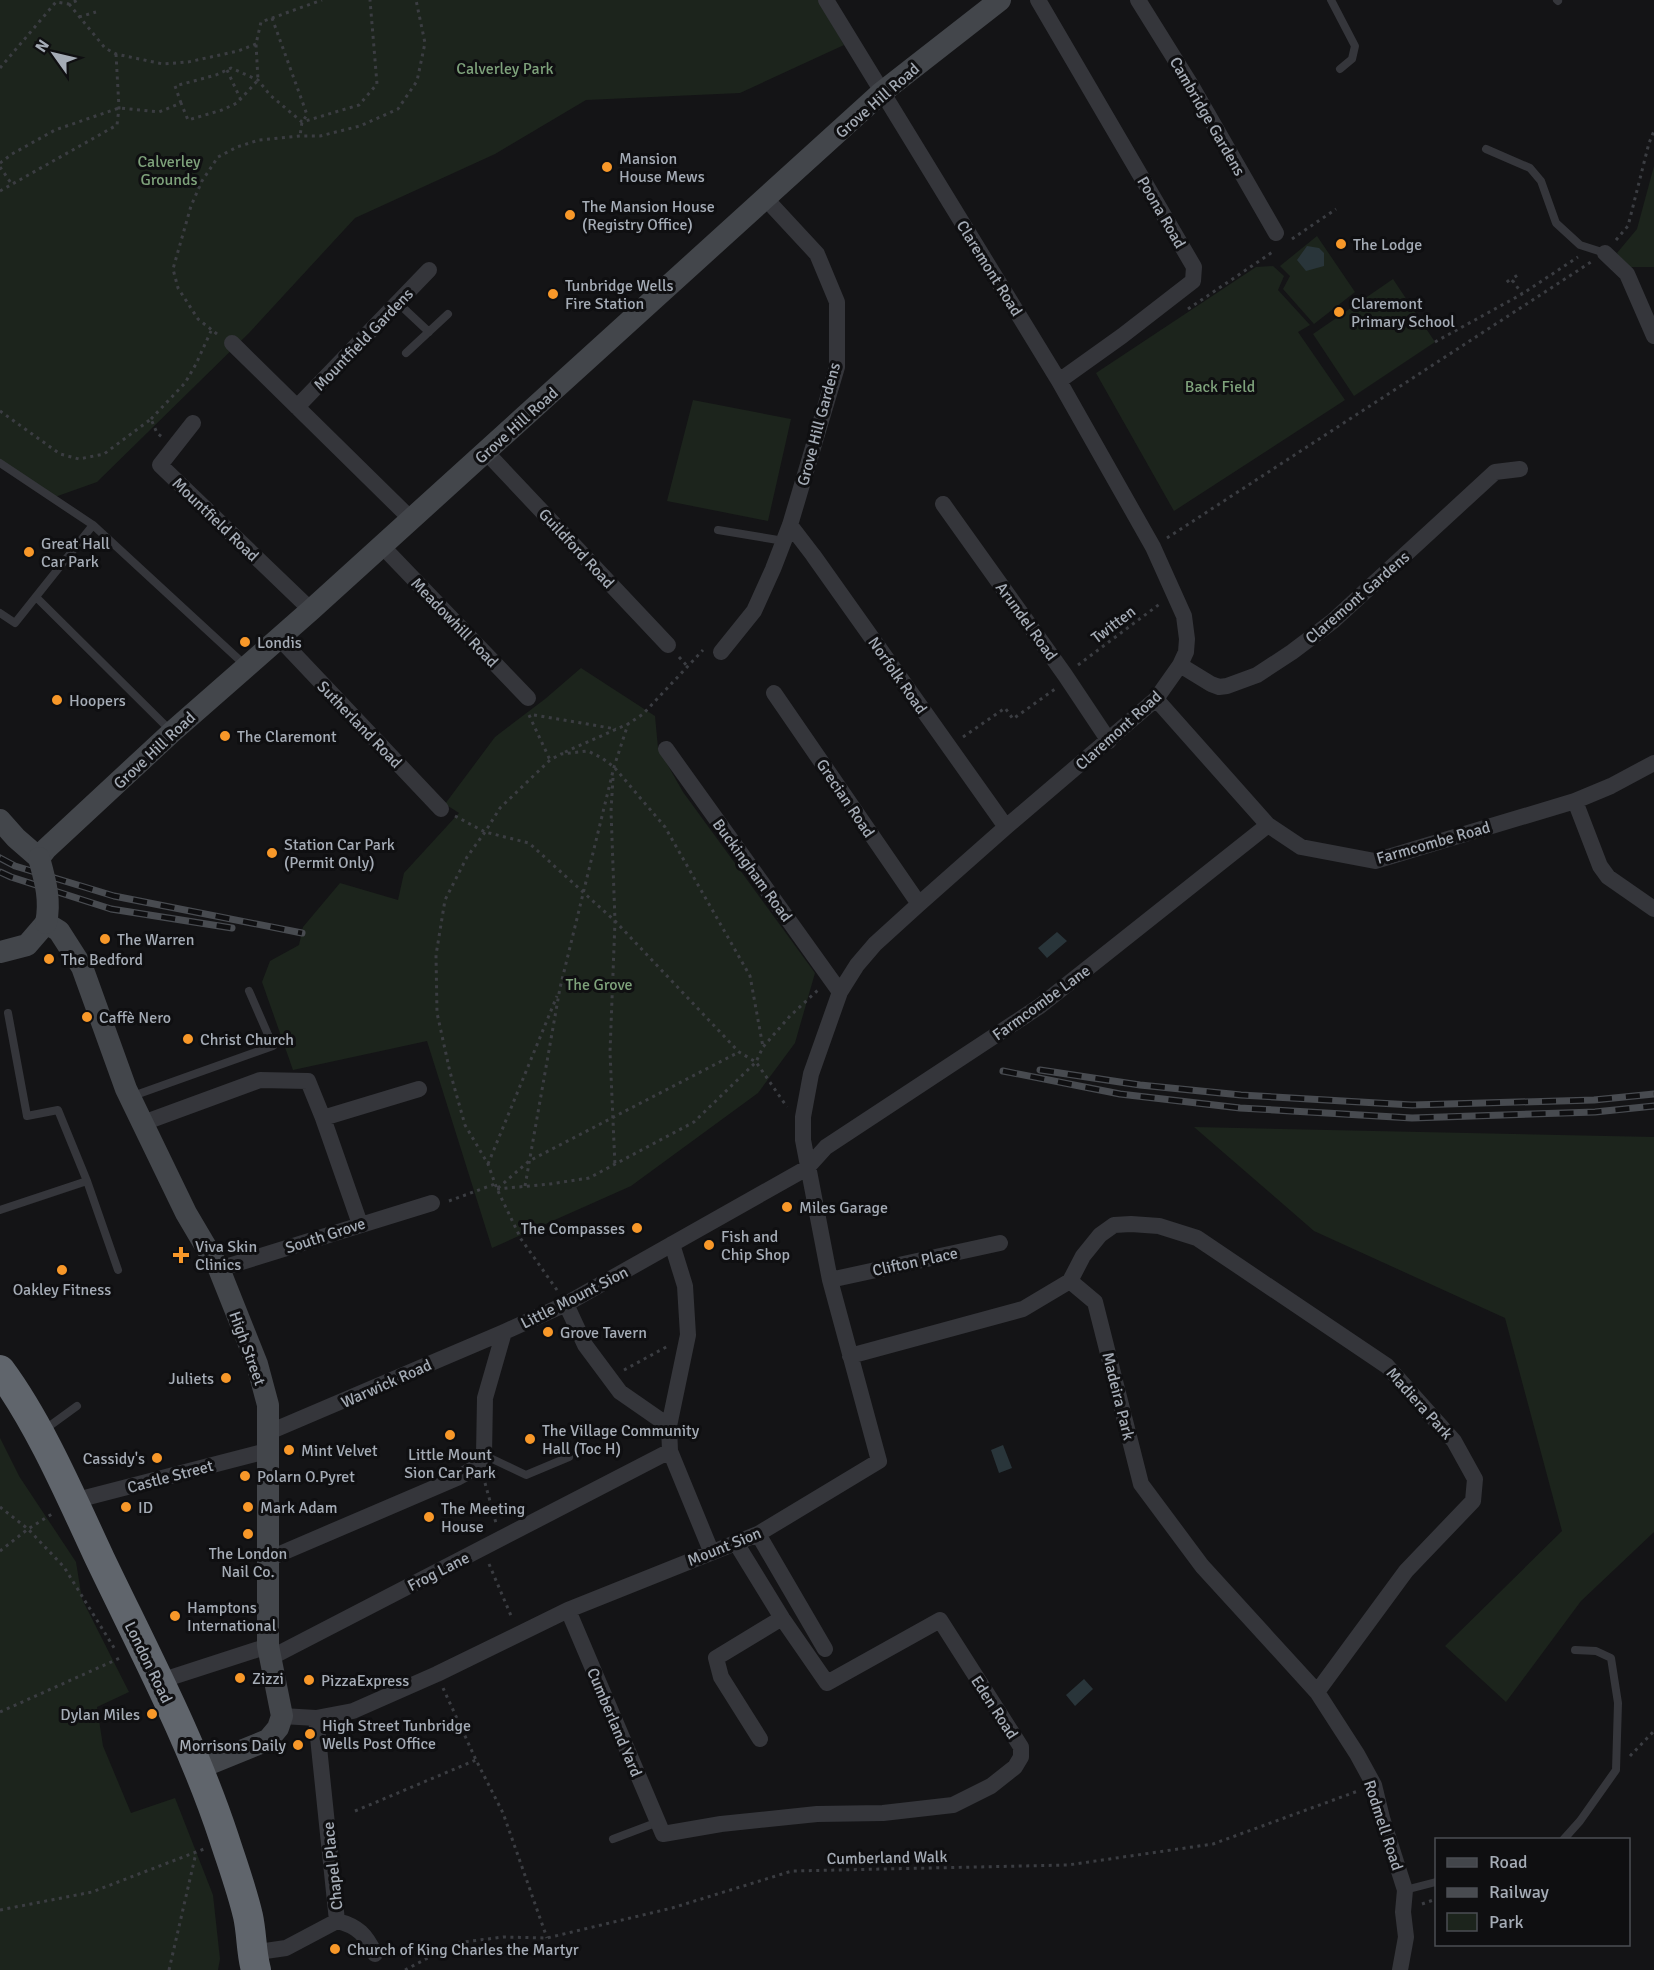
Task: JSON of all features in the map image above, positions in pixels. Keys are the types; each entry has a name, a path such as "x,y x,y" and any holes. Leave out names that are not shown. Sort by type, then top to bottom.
{"highway":[{"name":"London Road","path":"0,1370 16,1392 73,1501 132,1654 160,1681 199,1768 224,1838 248,1917 254,1961"}],"main road":[{"name":"Grove Hill Road","path":"39,858 172,732 311,610 881,93 1000,0"},
{"path":"0,820 39,858 49,908 46,923 27,945 0,952"},
{"name":"High Street","path":"46,923 59,931 82,967 130,1097 186,1213 219,1269 257,1364 268,1405 269,1652 282,1716"},
{"path":"199,1768 268,1740 278,1728 282,1716"}],"street":[{"path":"826,0 881,93"},
{"name":"Poona Road","path":"1038,0 1194,267 1192,281 1059,381"},
{"name":"Cambridge Gardens","path":"1138,0 1191,85 1280,239"},
{"name":"Claremont Road","path":"807,1168 802,1118 811,1074 835,985 919,904 1156,699 1180,665 1186,652 1187,639 1184,616 1153,547 1059,381 881,93"},
{"name":"Grove Hill Gardens","path":"721,652 754,611 787,533 837,367 837,302 817,254 766,199"},
{"path":"1605,253 1627,274 1654,336"},
{"name":"Mountfield Gardens","path":"297,407 429,270"},
{"path":"232,343 411,519"},
{"name":"Mountfield Road","path":"193,423 160,465 311,610"},
{"name":"Guildford Road","path":"486,452 668,645"},
{"name":"Claremont Gardens","path":"1180,665 1219,687 1257,675 1293,652 1333,621 1495,472 1520,469"},
{"name":"Arundel Road","path":"943,504 1067,677 1109,741"},
{"name":"Norfolk Road","path":"787,533 820,564 1006,827"},
{"name":"Meadowhill Road","path":"382,546 528,706"},
{"name":"Sutherland Road","path":"279,638 441,809"},
{"name":"Grecian Road","path":"774,693 919,904"},
{"name":"Farmcombe Road","path":"1156,699 1268,825 1301,847 1375,861 1575,801 1611,786 1654,763"},
{"name":"Buckingham Road","path":"666,749 835,985"},
{"path":"1575,801 1600,866 1608,877 1654,909"},
{"name":"Farmcombe Lane","path":"807,1168 826,1147 1040,1006 1268,825"},
{"path":"143,1123 260,1080 308,1081 360,1224"},
{"path":"323,1118 419,1089"},
{"name":"Little Mount Sion","path":"482,1458 485,1398 504,1332 566,1304 807,1168"},
{"name":"Mount Sion","path":"282,1716 316,1718 353,1711 437,1674 568,1610 758,1534 879,1461 830,1280 807,1168"},
{"name":"South Grove","path":"219,1269 432,1203"},
{"name":"Madiera Park","path":"1070,1281 1089,1249 1100,1235 1114,1225 1160,1226 1197,1238 1387,1366 1454,1441 1475,1479 1473,1501 1406,1571 1317,1692"},
{"name":"Clifton Place","path":"830,1280 1000,1243"},
{"path":"672,1244 685,1286 688,1335 669,1426 669,1451 711,1551"},
{"path":"850,1356 1023,1309 1070,1281"},
{"name":"Madeira Park","path":"1070,1281 1095,1302 1141,1484 1202,1566 1317,1692"},
{"path":"566,1304 585,1345 620,1392 669,1426"},
{"name":"Warwick Road","path":"267,1442 504,1332"},
{"name":"Castle Street","path":"73,1501 267,1442"},
{"name":"Frog Lane","path":"160,1681 269,1652 483,1548 669,1451"},
{"path":"268,1560 457,1478 475,1468 482,1458"},
{"path":"758,1534 825,1649"},
{"name":"Eden Road","path":"661,1828 817,1814 883,1813 953,1805 991,1786 1016,1767 1021,1757 1021,1747 940,1620 827,1683 782,1618 736,1543"},
{"name":"Cumberland Yard","path":"568,1610 661,1828"},
{"path":"760,1739 721,1677 716,1658 782,1618"},
{"name":"Rodmell Road","path":"1317,1692 1374,1785 1405,1890 1403,1912 1407,1937 1400,1970"},
{"name":"Chapel Place","path":"254,1961 286,1948 337,1921 316,1718"},
{"path":"337,1921 348,1924 366,1936 375,1954"}],"lane":[{"path":"1331,0 1355,46 1352,59 1340,69"},
{"path":"1486,148 1530,168 1540,181 1556,223 1580,244 1605,253"},
{"path":"398,303 429,333"},
{"path":"406,353 448,314"},
{"path":"0,463 23,482 93,525 246,666"},
{"path":"0,613 15,623 93,525"},
{"path":"718,530 787,533"},
{"path":"37,598 172,732"},
{"path":"130,1097 273,1046 249,991"},
{"path":"8,1013 27,1116 58,1110 87,1181 118,1270"},
{"path":"0,1209 87,1181"},
{"path":"38,1433 77,1406"},
{"path":"482,1458 526,1475 569,1457"},
{"path":"1564,1838 1580,1821 1616,1770 1618,1703 1611,1658 1596,1651 1575,1650"},
{"path":"613,1839 661,1828"},
{"path":"1405,1890 1435,1882"}],"path":[{"path":"0,68 55,1 69,4 78,0"},
{"path":"302,122 270,95 258,80 231,68 216,75 175,86 188,120 222,110 240,99 258,80 256,44 261,22 322,0"},
{"path":"302,122 359,105 377,84 370,0"},
{"path":"0,411 60,454 79,459 104,454 152,419 185,383 211,331 198,319 178,288 173,269 191,206 202,181 218,157 237,147 259,140 320,136 360,126 398,109 417,81 424,43 416,0"},
{"path":"69,4 105,48 116,54 163,64 188,62 238,51 256,44"},
{"path":"79,17 96,12"},
{"path":"272,18 307,115 302,122 300,136"},
{"path":"0,191 117,125 119,108 116,54"},
{"path":"227,70 240,99"},
{"path":"11,183 0,165 55,130 119,108 159,112 181,103"},
{"path":"1153,547 1605,253 1628,226 1654,131"},
{"path":"1280,239 1336,209"},
{"path":"1188,309 1274,251"},
{"path":"1435,342 1522,294 1578,257"},
{"path":"1507,280 1510,284 1517,278 1515,275"},
{"path":"1513,281 1522,294"},
{"path":"152,419 157,433 174,447"},
{"name":"Twitten","path":"949,747 1005,708 1013,719 1174,592"},
{"path":"528,706 616,729"},
{"path":"528,706 549,760"},
{"path":"566,1304 521,1239 497,1189 488,1164 465,1125 437,1013 436,955 445,900 467,857 500,808 549,760 628,724 643,714"},
{"path":"525,1186 560,988 614,767 628,724"},
{"path":"561,754 588,752 602,758 614,767 665,827 750,976 763,1047"},
{"path":"614,767 611,811 615,921 610,1052 615,1166"},
{"path":"441,809 485,832 529,843 615,921 739,1052 756,1062 787,1107 802,1118"},
{"path":"497,1189 589,1178 694,1122 756,1062 763,1047 790,1016 835,985"},
{"path":"488,1164 560,988"},
{"path":"497,1189 529,1161 739,1052"},
{"path":"432,1203 439,1205 495,1184"},
{"path":"609,1378 688,1335"},
{"path":"482,1458 500,1539"},
{"path":"0,1551 28,1529 73,1501"},
{"path":"0,1507 28,1529 64,1567 132,1654 0,1712"},
{"path":"483,1548 519,1634"},
{"path":"437,1674 503,1813 547,1938"},
{"path":"355,1811 476,1760"},
{"name":"Cumberland Walk","path":"405,1970 456,1943 503,1937 547,1938 672,1908 792,1871 1068,1865 1213,1844 1374,1785"},
{"path":"0,1910 92,1892 196,1853 224,1838"},
{"path":"169,1970 196,1853"}],"green space":[{"name":"Calverley Grounds","path":"0,0 818,0 844,45 740,93 586,100 495,154 355,218 249,333 97,482 52,498 0,461"},
{"path":"1654,166 1654,267 1626,267 1617,253 1637,229"},
{"path":"1317,236 1355,292 1314,324 1283,289 1290,276 1280,266"},
{"name":"Back Field","path":"1273,266 1284,276 1278,290 1310,325 1298,332 1345,400 1174,511 1096,373 1256,267"},
{"path":"1393,279 1435,342 1354,396 1313,334"},
{"path":"693,400 791,419 768,521 667,501"},
{"name":"The Grove","path":"581,668 655,716 658,748 683,792 815,973 795,1043 758,1093 631,1186 492,1248 427,1041 293,1070 262,982 270,961 299,945 303,927 340,883 398,900 404,873 459,813 445,804 495,737"},
{"path":"1194,1127 1654,1137 1654,1532 1581,1601 1506,1702 1445,1646 1562,1531 1505,1318 1314,1231"},
{"path":"0,1438 19,1476 76,1562 82,1599 129,1692 97,1707 103,1746 131,1813 175,1798 213,1895 220,1959 218,1970 0,1970"}],"shaded area":[{"path":"1307,246 1319,248 1324,253 1324,266 1306,271 1297,260"},
{"path":"1057,932 1067,941 1047,958 1038,948"},
{"path":"1003,1445 1012,1468 999,1473 991,1450"},
{"path":"1084,1679 1093,1689 1075,1706 1066,1695"}],"railway":[{"path":"0,858 15,866 114,896 302,933"},
{"path":"0,872 111,909 232,928"},
{"path":"1040,1070 1140,1085 1241,1095 1412,1105 1594,1100 1654,1094"},
{"path":"1003,1071 1120,1094 1240,1108 1412,1118 1595,1112 1654,1106"}],"place":[{"name":"Mansion House Mews","path":"607,167"},
{"name":"The Mansion House (Registry Office)","path":"570,215"},
{"name":"The Lodge","path":"1341,244"},
{"name":"Tunbridge Wells Fire Station","path":"553,294"},
{"name":"Claremont Primary School","path":"1339,312"},
{"name":"Great Hall Car Park","path":"29,552"},
{"name":"Londis","path":"245,642"},
{"name":"Hoopers","path":"57,700"},
{"name":"The Claremont","path":"225,736"},
{"name":"Station Car Park (Permit Only)","path":"272,853"},
{"name":"The Warren","path":"105,939"},
{"name":"The Bedford","path":"49,959"},
{"name":"Caffè Nero","path":"87,1017"},
{"name":"Christ Church","path":"188,1039"},
{"name":"Miles Garage","path":"787,1207"},
{"name":"The Compasses","path":"637,1228"},
{"name":"Fish and Chip Shop","path":"709,1245"},
{"name":"Viva Skin Clinics","path":"181,1255"},
{"name":"Oakley Fitness","path":"62,1270"},
{"name":"Grove Tavern","path":"548,1332"},
{"name":"Juliets","path":"226,1378"},
{"name":"Little Mount Sion Car Park","path":"450,1435"},
{"name":"The Village Community Hall (Toc H)","path":"530,1439"},
{"name":"Mint Velvet","path":"289,1450"},
{"name":"Cassidy's","path":"157,1458"},
{"name":"Polarn O.Pyret","path":"245,1476"},
{"name":"ID","path":"126,1507"},
{"name":"Mark Adam","path":"248,1507"},
{"name":"The Meeting House","path":"429,1517"},
{"name":"The London Nail Co.","path":"248,1534"},
{"name":"Hamptons International","path":"175,1616"},
{"name":"Zizzi","path":"240,1678"},
{"name":"PizzaExpress","path":"309,1680"},
{"name":"Dylan Miles","path":"152,1714"},
{"name":"High Street Tunbridge Wells Post Office","path":"310,1734"},
{"name":"Morrisons Daily","path":"298,1745"},
{"name":"Church of King Charles the Martyr","path":"335,1949"}],"park label":[{"name":"Calverley Park","path":"505,68"}]}
